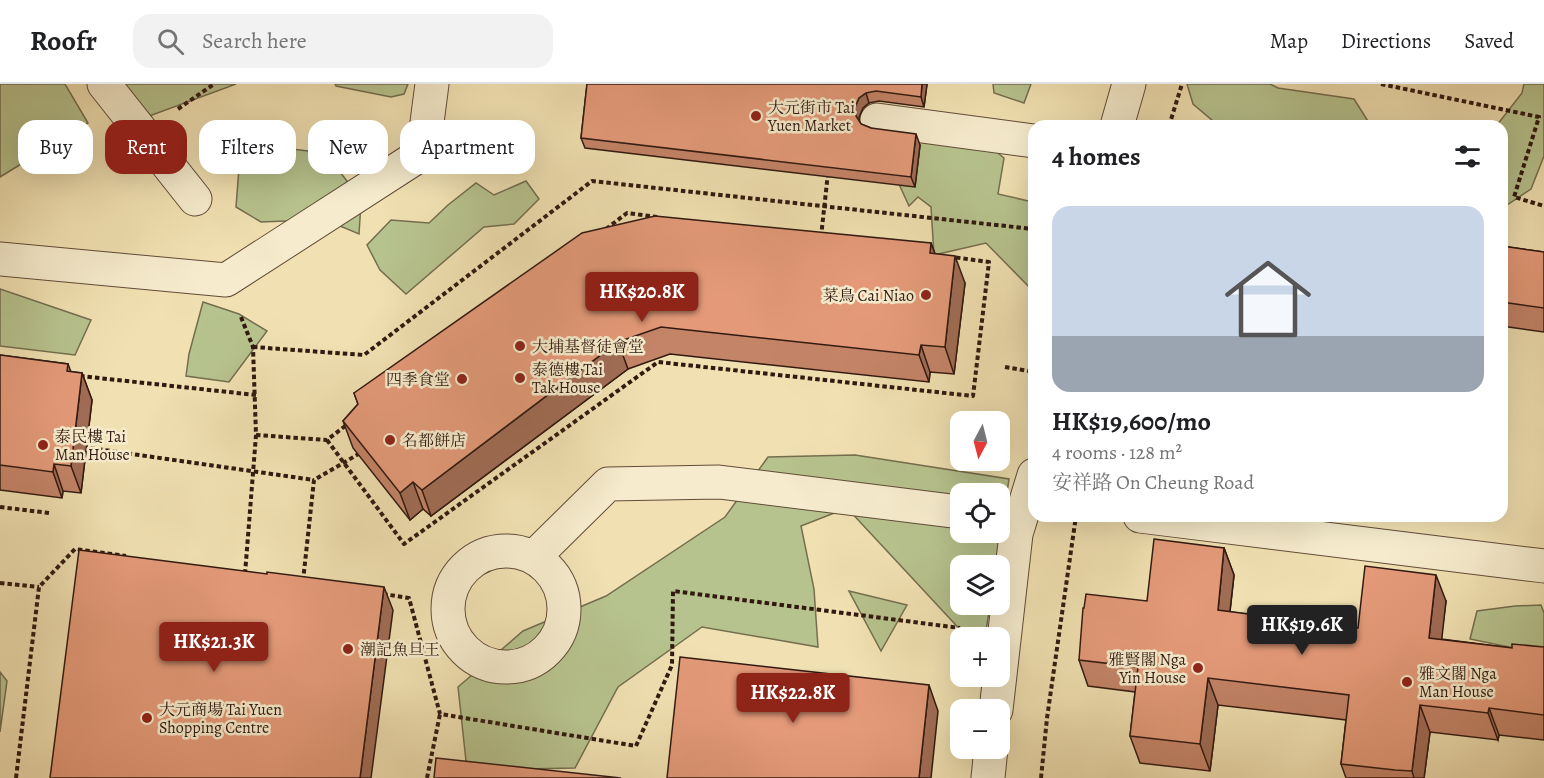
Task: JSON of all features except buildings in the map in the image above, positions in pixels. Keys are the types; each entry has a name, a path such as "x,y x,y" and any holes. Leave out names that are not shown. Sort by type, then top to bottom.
{"street":[{"path":"104,84 195,199"},
{"path":"0,259 226,280 423,153 432,84"},
{"path":"1119,120 1129,84"},
{"path":"877,120 1028,140"},
{"path":"534,557 608,484 719,482 950,511"},
{"path":"1010,525 1028,494"},
{"path":"1188,522 1544,566"},
{"path":"997,699 1006,543"},
{"path":"988,778 990,759"}],"path":[{"path":"1171,120 1182,84"},
{"path":"1381,84 1539,117 1514,197 1544,206"},
{"path":"820,244 828,173"},
{"path":"253,347 363,355 592,181 1028,228"},
{"path":"599,235 627,213 662,218"},
{"path":"814,238 826,240"},
{"path":"327,440 404,544 658,362 973,396 989,262 942,256"},
{"path":"226,280 253,347 256,435 245,574"},
{"path":"1005,367 1028,371"},
{"path":"70,375 256,395"},
{"path":"256,435 327,440 355,418"},
{"path":"83,447 314,480 363,451"},
{"path":"302,590 314,480"},
{"path":"0,507 49,513"},
{"path":"1041,778 1047,718 1075,522"},
{"path":"16,778 39,587 75,549 132,557"},
{"path":"234,572 257,575"},
{"path":"292,580 304,582"},
{"path":"0,583 39,587"},
{"path":"440,714 636,747 672,665 673,591 952,627"},
{"path":"374,592 409,598 440,714 427,778"}],"green space":[{"path":"0,84 65,84 86,120 18,120 18,166 0,177"},
{"path":"89,84 236,84 144,118"},
{"path":"335,84 408,84 404,94 391,97"},
{"path":"993,84 1031,84 1024,103 994,93"},
{"path":"1187,84 1270,84 1278,88 1354,99 1367,120 1212,120 1193,104"},
{"path":"1524,84 1544,84 1544,156 1531,189 1508,204 1508,120 1501,120 1522,93"},
{"path":"956,119 1004,158 998,194 1028,201 1028,286 986,243 934,255 931,207 918,197 909,206 893,171 912,139"},
{"path":"296,150 308,151 308,174 341,174 354,190 361,203 359,234 333,223 311,220 261,222 236,207 239,174 296,174"},
{"path":"526,181 539,199 514,224 484,227 406,294 380,270 367,245 391,220 429,223 476,183 494,195"},
{"path":"0,289 91,320 75,355 0,346"},
{"path":"203,302 239,314 267,331 229,382 186,376 189,354"},
{"path":"855,455 1009,479 1008,483 950,483 950,543 999,543 998,555 950,555 950,615 988,615 987,627 958,627 847,508 801,526 814,589 818,647 702,627 618,687 575,768 467,770 458,687 523,631 606,596 725,517 768,457"},
{"path":"849,591 907,605 881,651"},
{"path":"1541,605 1544,613 1543,654 1470,639 1477,611"},
{"path":"0,672 7,681 0,732"}],"place":[{"name":"大元街市 Tai Yuen Market","path":"756,116"},
{"name":"菜鳥 Cai Niao","path":"926,295"},
{"name":"大埔基督徒會堂","path":"520,346"},
{"name":"泰德樓 Tai Tak House","path":"520,378"},
{"name":"四季食堂","path":"462,379"},
{"name":"名都餅店","path":"390,440"},
{"name":"泰民樓 Tai Man House","path":"43,445"},
{"name":"潮記魚旦王","path":"348,649"},
{"name":"雅賢閣 Nga Yin House","path":"1198,668"},
{"name":"雅文閣 Nga Man House","path":"1407,682"},
{"name":"大元商場 Tai Yuen Shopping Centre","path":"147,718"}]}
